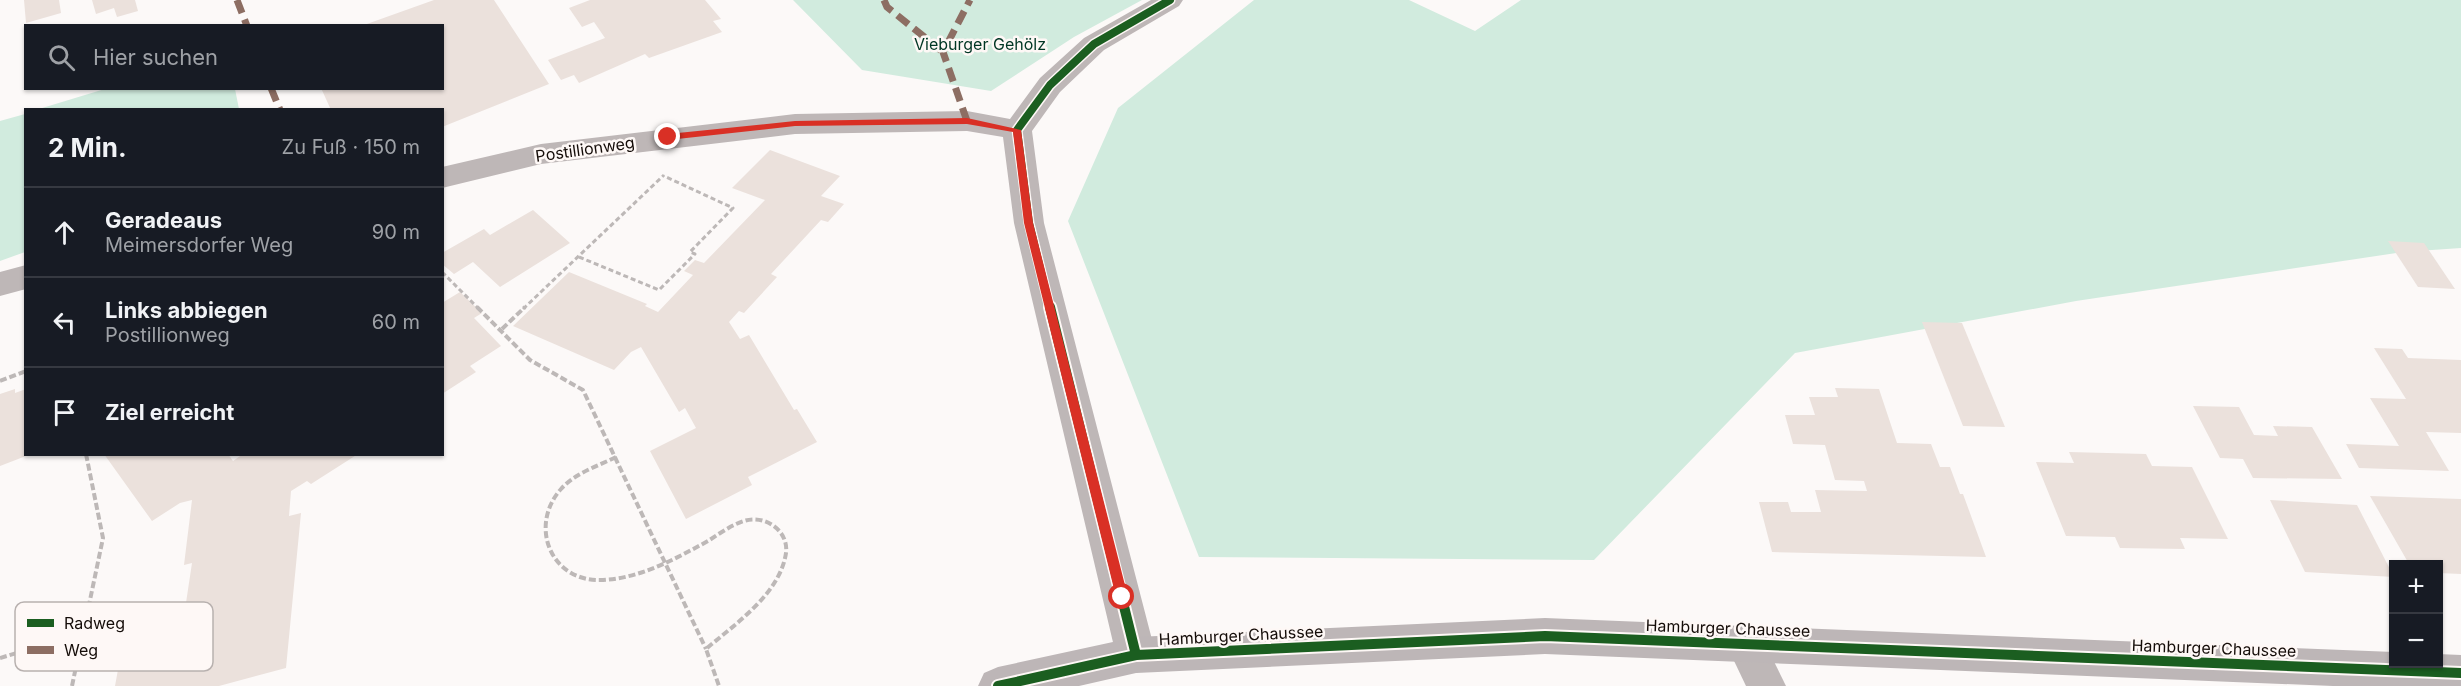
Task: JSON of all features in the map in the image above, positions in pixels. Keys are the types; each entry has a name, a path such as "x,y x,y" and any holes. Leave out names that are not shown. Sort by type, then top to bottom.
{"main road":[{"name":"Hamburger Chaussee","path":"998,686 1136,655 1545,636 2461,673"}],"street":[{"path":"1136,655 1029,223 1017,130 1050,85 1094,44 1170,0"},
{"name":"Postillionweg","path":"444,178 541,154 668,137 807,123 967,121 1017,130"},
{"path":"0,284 24,278"},
{"path":"1745,644 1766,686"}],"path":[{"path":"502,329 664,176 668,137"},
{"path":"579,258 659,290 695,254 690,252 733,208 664,176"},
{"path":"444,274 502,329 530,360 584,390 706,649 719,686"},
{"path":"0,381 24,372"},
{"path":"86,456 103,538 90,602"},
{"path":"616,457 573,480 560,490 549,512 543,536 547,551 558,565 574,576 598,580 630,577 666,562 743,521 757,518 780,531 785,542 783,569 772,587 706,649"},
{"path":"0,658 15,653"},
{"path":"72,686 75,671"}],"green space":[{"name":"Vieburger Gehölz","path":"793,0 1142,0 1074,37 991,91 862,70"},
{"path":"1254,0 1409,0 1475,31 1521,0 2461,0 2461,248 2403,252 2076,301 1795,353 1594,560 1199,557 1068,221 1118,108"},
{"path":"101,90 235,90 239,108 42,108"},
{"path":"24,114 24,252 0,261 0,121"}],"building":[{"path":"24,0 59,0 61,13 26,23"},
{"path":"92,0 135,0 138,11 117,17 114,8 96,14"},
{"path":"434,0 494,0 549,84 444,126 444,108 330,108 322,90 444,90 444,24 367,24"},
{"path":"590,0 705,0 721,19 713,21 722,32 649,58 645,54 579,83 574,75 561,80 548,60 605,38 594,22 582,27 569,8"},
{"path":"770,150 840,176 821,196 844,204 828,222 821,220 771,274 777,277 744,313 739,311 729,322 740,339 749,335 794,410 797,409 817,442 748,477 752,485 686,519 650,451 696,428 685,408 679,412 641,347 631,352 614,370 513,326 569,272 647,304 645,306 658,312 693,275 684,271 695,260 704,263 765,200 732,188"},
{"path":"533,210 570,243 500,287 473,262 454,274 444,266 444,252 484,229 490,235"},
{"path":"2388,241 2424,243 2455,289 2418,287"},
{"path":"460,292 482,313 474,318 501,346 470,366 476,372 444,393 444,302"},
{"path":"1922,322 1962,323 2005,427 1963,426"},
{"path":"2374,348 2402,349 2408,358 2461,360 2461,433 2426,432 2449,471 2359,468 2346,444 2399,446 2370,398 2406,399"},
{"path":"1835,388 1879,389 1897,443 1931,444 1940,467 1950,467 1960,494 1963,494 1986,557 1772,552 1759,502 1788,502 1791,512 1821,512 1815,490 1867,491 1864,481 1835,480 1825,445 1793,444 1785,415 1815,415 1809,397 1838,397"},
{"path":"15,389 15,393 24,390 24,456 26,456 0,466 0,394"},
{"path":"2193,406 2239,407 2254,435 2278,436 2273,426 2312,427 2342,479 2253,478 2243,459 2220,458"},
{"path":"2069,452 2146,454 2152,466 2192,467 2228,539 2180,538 2185,549 2120,548 2115,537 2066,536 2036,462 2074,463"},
{"path":"105,456 229,456 233,461 240,456 355,456 311,484 307,481 291,491 289,516 301,513 286,668 219,686 115,686 118,671 213,671 213,602 186,602 192,563 184,565 192,500 180,503 152,521"},
{"path":"2370,496 2461,499 2461,574 2443,573 2443,560 2407,560"},
{"path":"2270,500 2357,505 2389,567 2389,577 2305,572"}],"marked path":[{"path":"237,0 246,24"},
{"path":"884,0 887,7 943,52"},
{"path":"967,121 943,52 970,0"},
{"path":"272,90 279,108"}],"cycle path":[{"path":"1136,655 1029,223 1017,130 1050,85 1094,44 1170,0"},
{"path":"998,686 1136,655 1545,636 2461,673"}],"route":[{"path":"668,137 795,124 967,121 1017,130 1029,223 1122,597"}]}
